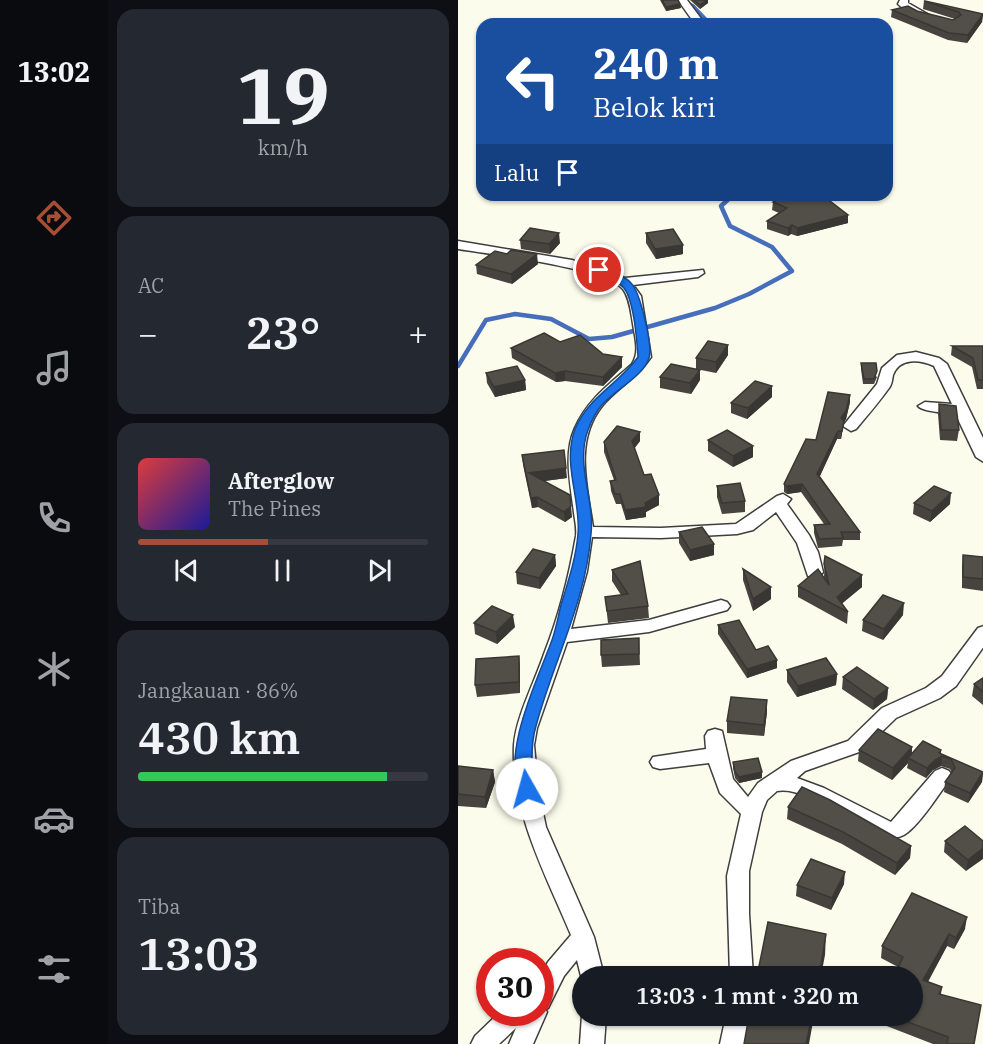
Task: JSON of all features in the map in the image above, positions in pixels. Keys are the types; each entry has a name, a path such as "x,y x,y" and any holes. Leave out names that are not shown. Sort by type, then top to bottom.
{"street":[{"path":"905,0 903,4 910,10 931,17"},
{"path":"683,2 695,18"},
{"path":"458,245 599,270 623,282 634,296 643,342 644,357 637,367 596,404 582,429 577,449 577,469 585,532 578,571 560,637 527,728 524,759 536,827 583,937 590,966"},
{"path":"623,282 698,273"},
{"path":"851,426 884,385 887,371 902,358 912,355 940,364 983,457"},
{"path":"925,406 942,406 964,412"},
{"path":"585,532 661,533 737,529 747,526 780,501 805,539 812,556 814,572"},
{"path":"560,637 649,626 721,606"},
{"path":"741,966 737,919 738,874 751,810 762,792 798,766 855,746 889,713 941,687 949,681 983,632"},
{"path":"660,762 716,746 726,788 736,800 751,810"},
{"path":"774,784 792,784 817,794 883,829 892,830 900,827 942,776"},
{"path":"554,971 583,937"},
{"path":"484,1044 503,1026"},
{"path":"521,1044 529,1026"},
{"path":"592,1044 593,1026"},
{"path":"732,1044 735,1026"}],"building":[{"path":"662,0 678,0 680,4 666,7"},
{"path":"694,0 707,0 700,5"},
{"path":"924,1 983,14 968,35 949,33 892,10 908,6 917,11 953,20 961,15 959,12"},
{"path":"830,201 848,215 797,228 792,225 788,228 767,221 787,208 773,202"},
{"path":"530,228 559,233 549,244 520,240"},
{"path":"673,229 683,245 655,249 646,233"},
{"path":"511,250 537,254 511,274 476,265 495,251 507,254"},
{"path":"544,333 560,342 580,335 603,354 622,357 603,377 565,371 555,373 511,348"},
{"path":"708,341 728,345 716,362 696,358"},
{"path":"952,346 983,346 983,380 978,380 973,358"},
{"path":"861,363 876,363 877,371 874,379 864,379"},
{"path":"671,364 700,370 690,383 660,377"},
{"path":"517,366 525,380 494,387 486,373"},
{"path":"755,381 772,386 748,408 731,403"},
{"path":"828,392 850,395 846,411 841,418 844,421 842,431 838,431 817,474 860,532 841,532 843,538 819,539 814,525 830,524 802,484 787,486 784,484 806,439 816,440"},
{"path":"939,404 956,406 959,430 941,430"},
{"path":"617,426 640,432 632,441 644,475 651,474 659,495 645,503 646,507 625,510 620,494 615,494 610,481 616,480 604,442"},
{"path":"727,430 753,446 733,456 708,440"},
{"path":"564,450 566,468 529,473 570,495 571,506 564,512 537,497 531,498 522,455"},
{"path":"740,483 745,501 722,503 717,486"},
{"path":"934,486 951,493 932,511 914,503"},
{"path":"702,527 714,544 690,550 679,532"},
{"path":"533,549 555,555 539,578 516,572"},
{"path":"963,555 983,557 983,579 963,577"},
{"path":"825,556 862,575 837,597 848,612 798,586 818,569 829,585 824,564"},
{"path":"640,561 648,606 607,611 605,597 628,594 612,570"},
{"path":"743,569 771,587 753,599"},
{"path":"883,595 904,603 884,629 863,620"},
{"path":"492,606 513,615 496,632 474,623"},
{"path":"739,620 756,650 768,646 777,660 747,669 718,625"},
{"path":"639,638 639,654 601,655 601,640"},
{"path":"519,656 519,682 475,685 476,659"},
{"path":"826,658 837,674 798,686 787,670"},
{"path":"857,667 888,688 874,699 843,677"},
{"path":"983,678 983,692 974,684"},
{"path":"731,697 767,700 764,725 727,721"},
{"path":"878,729 912,747 893,768 859,750"},
{"path":"923,741 941,750 939,753 983,772 970,793 945,782 955,768 951,759 942,756 927,768 908,758"},
{"path":"758,758 762,772 739,777 735,772 733,762"},
{"path":"458,766 493,770 485,797 458,794"},
{"path":"802,787 830,800 911,846 897,863 843,832 788,807"},
{"path":"965,826 983,841 983,848 968,860 945,841"},
{"path":"811,859 845,872 832,898 797,885"},
{"path":"912,893 967,917 956,938 949,934 923,980 923,966 899,966 903,957 882,946"},
{"path":"768,922 826,934 821,966 759,966"},
{"path":"923,980 942,987 939,994 981,1005 974,1044 947,1044 948,1037 919,1026 923,1026"},
{"path":"747,1026 810,1026 806,1044 744,1044"}],"waterway":[{"path":"680,0 693,6 704,18"},
{"path":"458,366 486,320 515,314 551,319 589,339 612,337 715,308 749,294 792,271 772,247 730,226 721,206 726,201"}],"route":[{"path":"527,789 524,759 527,728 560,637 578,571 585,532 577,469 577,449 582,429 596,404 637,367 644,357 634,296 627,285 599,270"}]}
